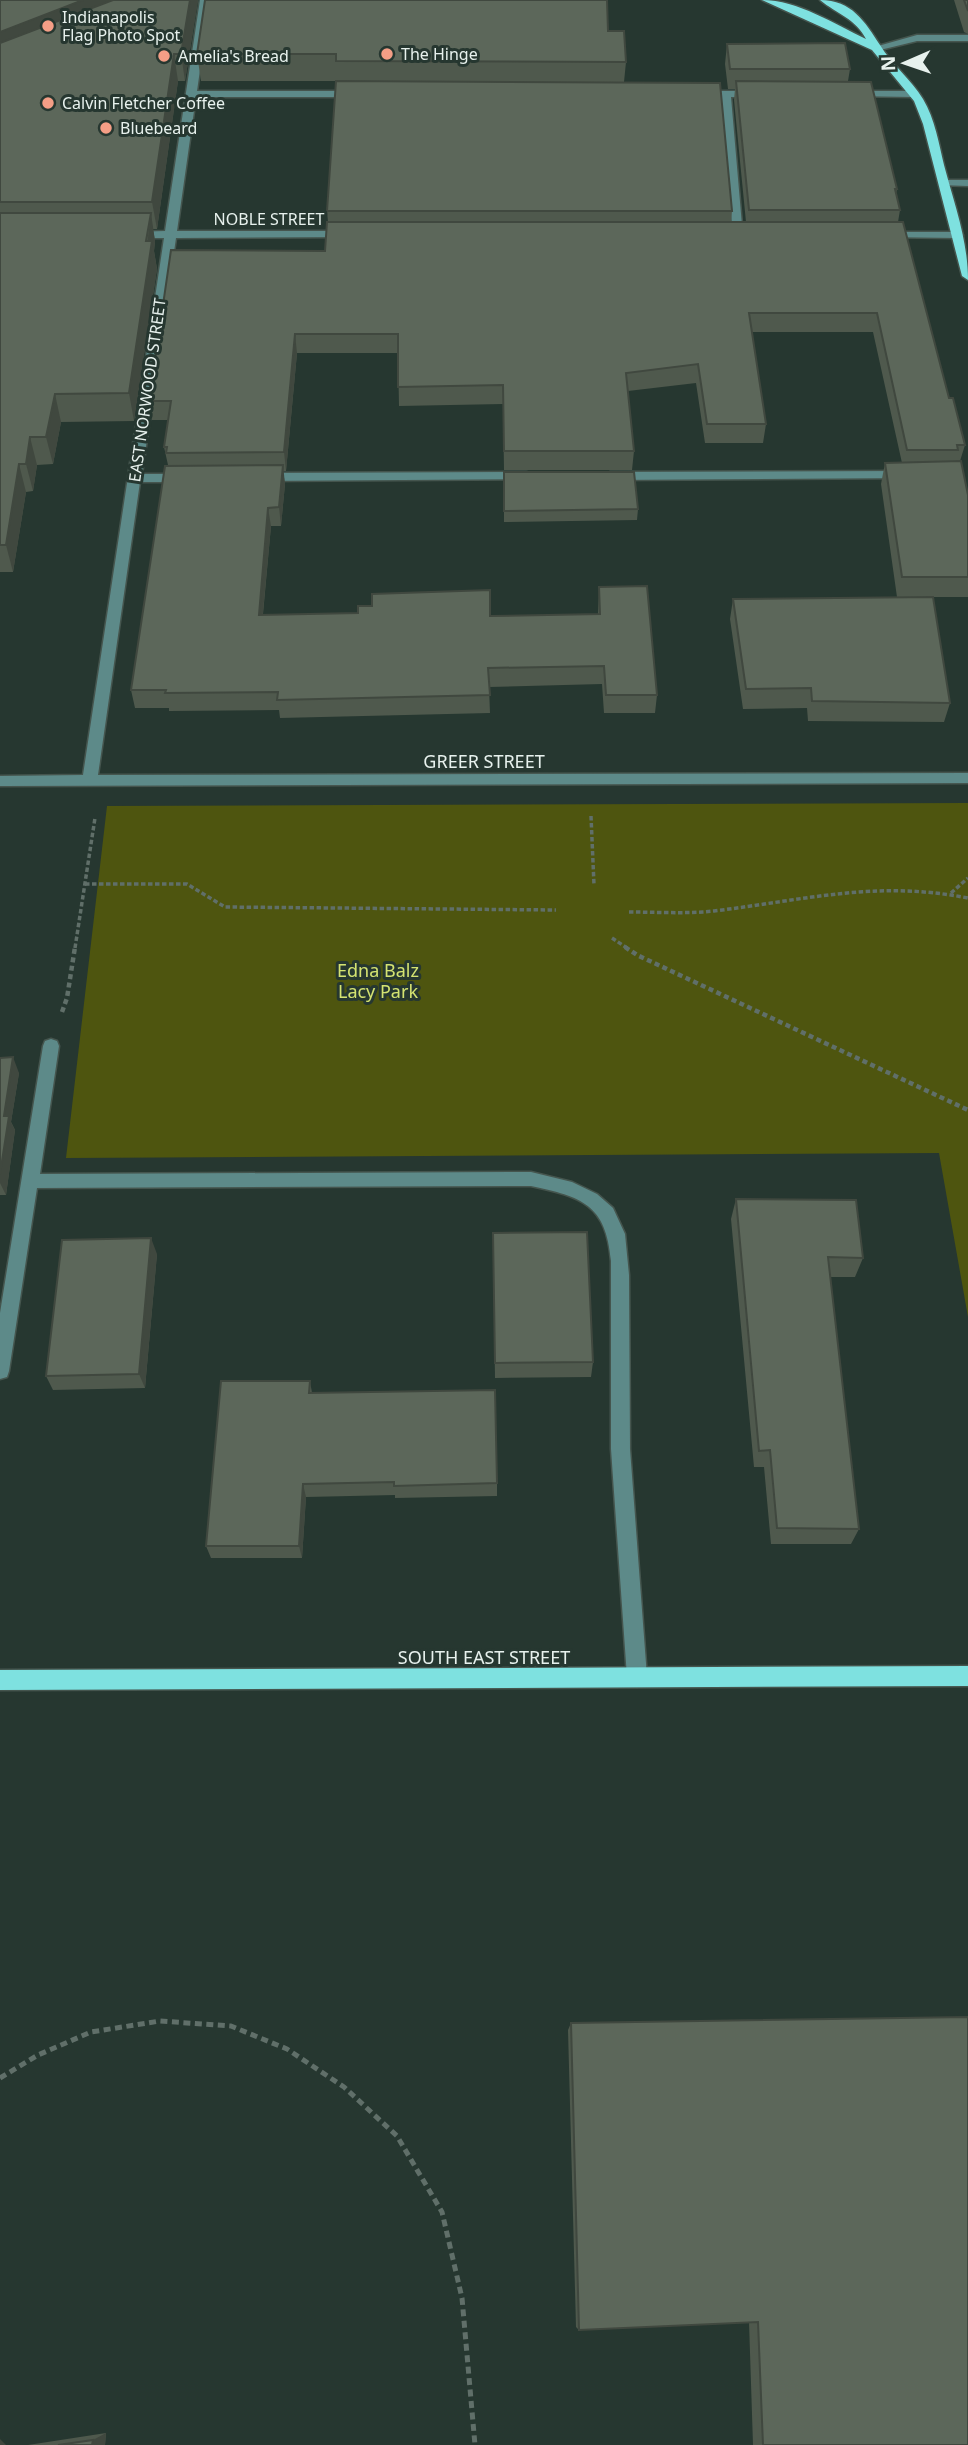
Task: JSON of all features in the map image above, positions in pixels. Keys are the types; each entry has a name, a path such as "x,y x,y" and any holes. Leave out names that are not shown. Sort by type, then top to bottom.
{"main road":[{"path":"767,0 805,14 876,48"},
{"path":"825,0 848,12 865,27 876,48 913,94 928,124 968,276"},
{"name":"SOUTH EAST STREET","path":"0,1680 968,1676"}],"street":[{"name":"EAST NORWOOD STREET","path":"89,781 205,0"},
{"path":"876,48 917,38 968,38"},
{"path":"191,94 370,94"},
{"path":"684,94 764,94"},
{"path":"725,94 739,235"},
{"path":"842,94 913,94"},
{"path":"943,183 968,183"},
{"name":"NOBLE STREET","path":"118,234 354,234"},
{"path":"725,234 752,235"},
{"path":"871,235 957,235"},
{"path":"593,476 912,475"},
{"path":"246,477 537,476"},
{"path":"134,478 204,477"},
{"name":"GREER STREET","path":"0,781 968,778"},
{"path":"0,1371 51,1046"},
{"path":"29,1181 531,1179 564,1186 588,1197 608,1214 617,1241 620,1272 617,1382 637,1677"}],"path":[{"path":"589,780 594,885"},
{"path":"51,1046 67,998 96,811"},
{"path":"950,893 968,878"},
{"path":"85,884 187,884 225,907 556,911"},
{"path":"629,912 702,912 854,889 950,893 968,898"},
{"path":"612,937 637,955 968,1110"},
{"path":"0,2078 38,2055 91,2032 160,2021 231,2026 287,2049 344,2087 397,2136 442,2212 462,2298 475,2445"}],"green space":[{"name":"Edna Balz Lacy Park","path":"968,803 968,1317 939,1153 66,1158 107,806"}],"building":[{"path":"0,0 83,0 0,32"},
{"path":"113,0 190,0 181,54 174,54 152,202 0,202 0,43"},
{"name":"The Hinge","path":"205,0 607,0 608,31 624,31 626,62 336,61 336,54 197,54"},
{"path":"845,43 850,69 730,69 727,44"},
{"path":"336,81 720,83 732,211 327,211"},
{"path":"736,81 871,82 900,210 749,210"},
{"path":"0,213 151,213 146,241 152,241 129,393 55,394 46,437 30,437 26,464 19,464 6,545 0,545"},
{"path":"327,222 903,222 949,398 953,398 965,445 957,445 958,450 907,450 877,313 749,313 766,424 707,424 698,364 626,373 634,451 504,451 503,385 398,387 398,334 295,334 284,452 166,453 167,447 164,447 171,401 149,401 171,250 325,251"},
{"path":"961,461 968,495 968,577 902,577 885,463"},
{"path":"283,465 279,507 268,508 259,615 358,613 358,606 372,606 372,594 490,590 490,616 600,614 599,587 647,586 657,695 606,695 604,666 488,668 490,695 277,700 278,692 165,693 166,690 131,690 165,466"},
{"path":"504,472 634,472 638,509 504,511"},
{"path":"933,597 950,703 812,701 811,688 746,689 733,599"},
{"path":"13,1057 4,1116 9,1116 0,1174 0,1058"},
{"path":"736,1199 856,1200 863,1258 828,1257 859,1529 777,1528 770,1450 759,1451"},
{"path":"587,1232 593,1362 495,1363 493,1233"},
{"path":"151,1238 139,1374 46,1376 62,1240"},
{"path":"221,1381 310,1381 309,1393 495,1390 497,1483 394,1486 394,1482 303,1484 299,1546 206,1546"},
{"path":"968,2017 968,2445 763,2445 758,2322 579,2330 571,2023"},
{"path":"93,2440 92,2445 58,2445"}],"place":[{"name":"Indianapolis Flag Photo Spot","path":"48,26"},
{"name":"The Hinge","path":"387,54"},
{"name":"Amelia's Bread","path":"164,56"},
{"name":"Calvin Fletcher Coffee","path":"48,103"},
{"name":"Bluebeard","path":"106,128"}]}
